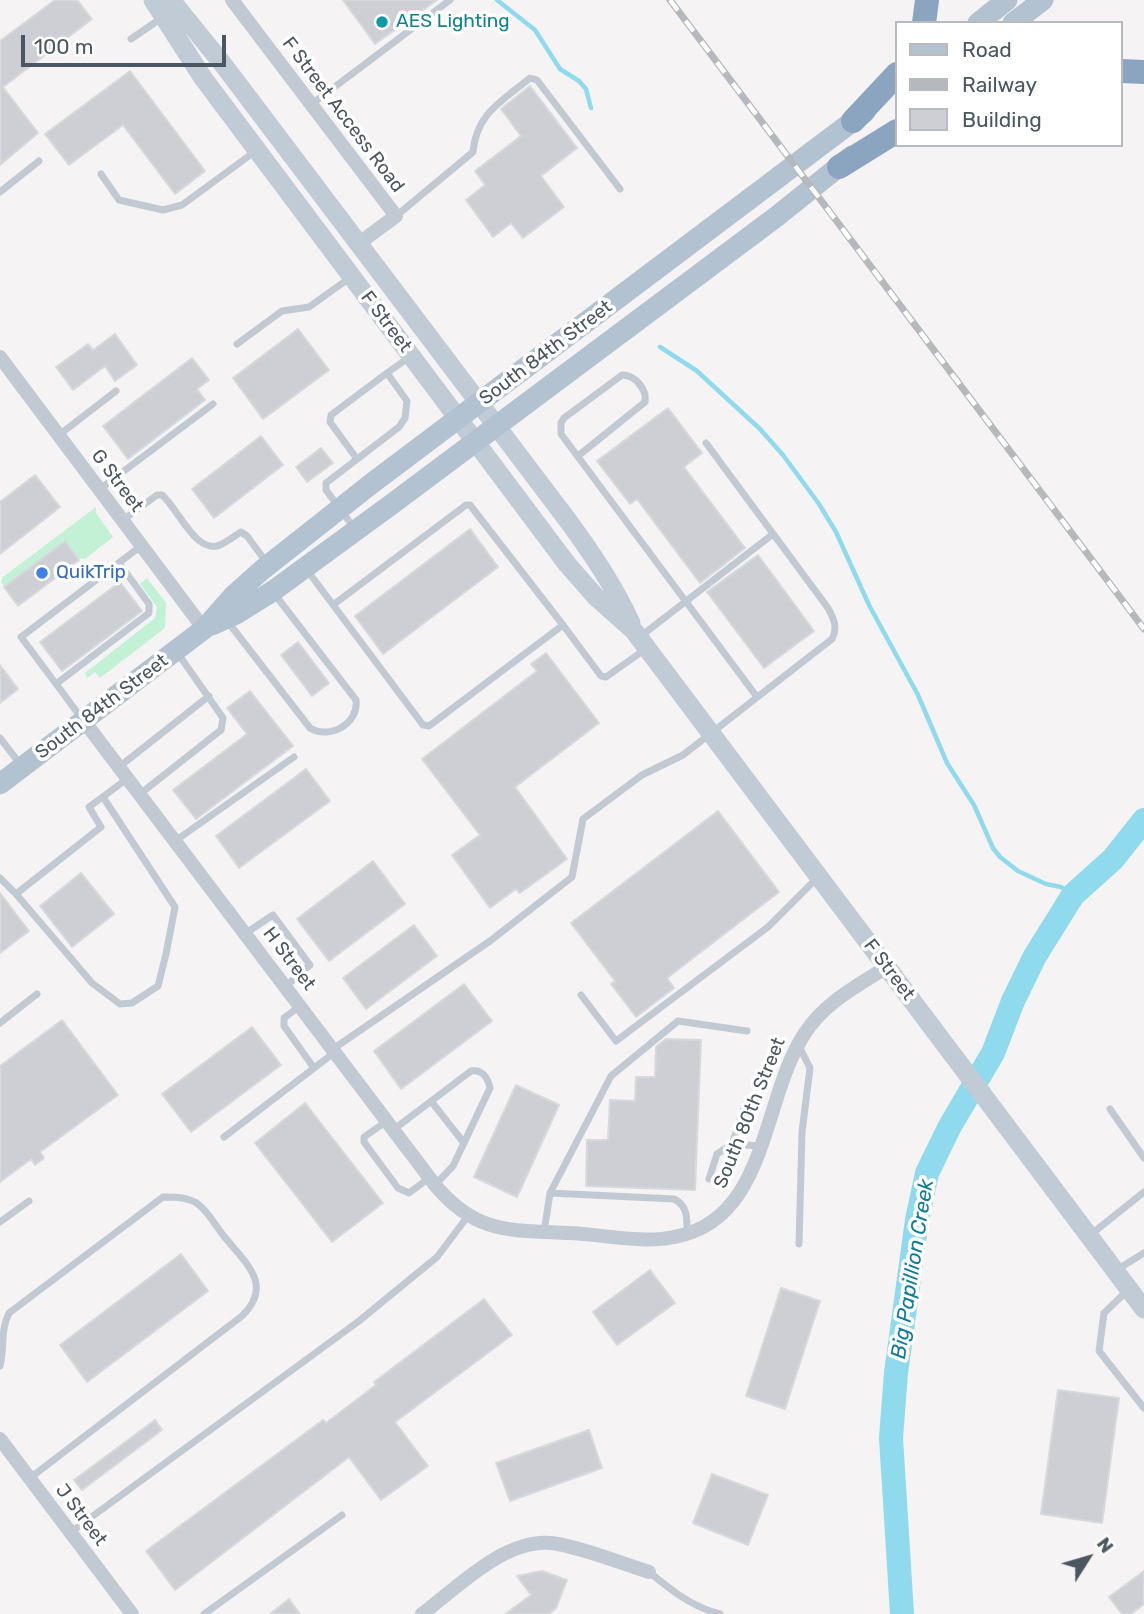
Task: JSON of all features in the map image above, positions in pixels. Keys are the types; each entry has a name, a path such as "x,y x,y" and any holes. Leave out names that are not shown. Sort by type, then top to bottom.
{"highway":[{"path":"924,21 927,0"},
{"path":"1123,71 1144,72"},
{"path":"853,121 895,76"},
{"path":"839,167 895,132"}],"main road":[{"path":"981,21 1007,0"},
{"path":"1016,21 1043,0"},
{"name":"South 84th Street","path":"0,784 204,629 234,595 268,565 340,509 895,89"},
{"name":"South 84th Street","path":"204,629 273,591 356,530 839,167 895,121"}],"street":[{"name":"F Street Access Road","path":"232,0 396,216 358,244"},
{"name":"F Street","path":"163,5 203,78 475,442 567,564 596,597 640,639 1144,1309"},
{"name":"F Street","path":"163,5 222,63 480,403 598,562 640,639"},
{"name":"G Street","path":"0,357 204,629"},
{"name":"H Street","path":"84,721 432,1182 450,1204 468,1216"},
{"name":"South 80th Street","path":"468,1216 503,1229 660,1239 687,1234 713,1222 731,1206 747,1182 798,1044 818,1016 832,1003 887,967"},
{"name":"J Street","path":"0,1439 131,1614"},
{"path":"422,1614 496,1558 524,1545 560,1545 649,1572"}],"lane":[{"path":"311,105 450,0"},
{"path":"131,39 163,5"},
{"path":"396,216 473,152 474,136 484,116 530,78 537,80 620,189"},
{"path":"101,174 119,200 163,210 182,205 257,150"},
{"path":"0,192 39,161"},
{"path":"237,344 282,311 309,307 352,276"},
{"path":"357,459 330,422 331,415 411,356"},
{"path":"356,530 326,490 326,483 399,427 405,418 407,401 387,373"},
{"path":"578,456 645,402 645,393 634,377 626,374 617,378 564,418 561,434 757,697"},
{"path":"58,435 116,391"},
{"path":"99,490 213,404"},
{"path":"224,1137 334,1051 490,941 572,877 583,819 642,775 683,755 832,639 835,623 828,608 706,443"},
{"path":"122,520 157,495 162,495 198,540 211,546 219,546 242,532 268,565"},
{"path":"333,605 466,505 470,505 601,676 606,677 640,639 686,600 774,534"},
{"path":"84,721 21,637 141,546"},
{"path":"56,684 149,613 149,604 118,563"},
{"path":"304,567 423,725 429,726 564,625"},
{"path":"226,619 310,729 325,734 334,732 353,718 356,700 273,591"},
{"path":"140,794 221,730 223,719 176,650"},
{"path":"16,894 101,827 89,807 103,797 124,773 209,696"},
{"path":"0,738 22,768"},
{"path":"175,841 294,757"},
{"path":"0,878 92,983 120,1004 132,1003 158,986 175,907 103,797"},
{"path":"581,995 616,1041 768,927 818,876"},
{"path":"246,933 273,915 310,965 286,986"},
{"path":"0,1023 37,994"},
{"path":"300,1006 283,1022 314,1068"},
{"path":"544,1232 550,1193 611,1076 678,1021 747,1031"},
{"path":"798,1044 810,1068 802,1132 799,1244"},
{"path":"471,1071 483,1073 490,1088 453,1166 432,1182 408,1193 403,1192 364,1142 364,1137 390,1126 431,1101 471,1071"},
{"path":"431,1101 464,1143"},
{"path":"709,1180 718,1154 732,1144 746,1102"},
{"path":"1110,1109 1144,1158"},
{"path":"732,1144 760,1146"},
{"path":"1089,1236 1144,1192"},
{"path":"550,1193 674,1199 681,1203 687,1214 687,1234"},
{"path":"0,1366 1,1325 9,1313 163,1197 181,1198 199,1204 255,1275 257,1291 254,1305 242,1316 30,1478"},
{"path":"0,1222 29,1200"},
{"path":"70,1532 359,1321 437,1257 468,1216"},
{"path":"1115,1271 1144,1253"},
{"path":"1129,1289 1104,1313 1099,1351 1144,1408"},
{"path":"204,1614 342,1515"},
{"path":"649,1572 703,1612 720,1614"}],"green space":[{"path":"96,507 96,513 113,537 85,559 78,558 65,541 5,587 1,582 3,577"},
{"path":"147,578 166,603 165,628 100,678 95,672 87,678 85,673 155,618 157,607 140,584"}],"building":[{"path":"55,0 77,0 92,19 3,87 38,133 0,165 0,41"},
{"name":"AES Lighting","path":"343,0 437,0 375,44"},
{"path":"130,71 205,171 175,194 123,125 69,165 45,134"},
{"path":"530,86 577,148 541,176 564,207 523,238 511,223 493,237 466,200 485,185 475,171 521,136 501,109"},
{"path":"298,329 329,370 263,419 233,378"},
{"path":"115,334 137,365 115,381 105,366 73,390 56,367 88,344 93,350"},
{"path":"192,358 209,380 197,389 205,400 128,459 103,426"},
{"path":"668,408 702,453 684,467 745,548 700,583 637,499 630,504 597,461"},
{"path":"261,436 283,465 214,518 192,489"},
{"path":"321,448 333,463 307,482 296,467"},
{"path":"35,475 60,507 0,554 0,502"},
{"path":"470,529 498,567 383,654 355,616"},
{"name":"QuikTrip","path":"65,541 79,560 18,606 4,587"},
{"path":"758,555 814,631 764,668 707,592"},
{"name":"QuikTrip","path":"120,582 142,611 62,671 40,642"},
{"path":"298,642 329,683 312,696 281,655"},
{"path":"546,653 599,723 515,787 567,859 520,893 516,889 490,908 452,855 480,835 422,759 537,671 531,664"},
{"path":"0,665 18,689 0,703"},
{"path":"250,691 293,746 196,819 173,790 247,734 227,708"},
{"path":"306,769 330,801 239,868 216,836"},
{"path":"718,811 779,892 667,978 674,988 636,1017 611,984 615,981 571,923"},
{"path":"373,861 405,904 329,961 297,919"},
{"path":"81,873 114,914 72,947 40,906"},
{"path":"0,893 29,931 0,953"},
{"path":"414,925 437,956 366,1009 343,978"},
{"path":"464,984 492,1021 401,1089 374,1051"},
{"path":"62,1020 118,1095 40,1152 44,1158 35,1165 31,1159 0,1182 0,1066"},
{"path":"252,1027 281,1065 191,1132 162,1094"},
{"path":"666,1039 701,1040 695,1190 586,1186 587,1140 608,1140 610,1100 635,1101 636,1077 655,1077 656,1047"},
{"path":"516,1085 559,1105 517,1197 474,1177"},
{"path":"305,1103 383,1203 332,1242 255,1143"},
{"path":"181,1254 208,1291 87,1382 60,1345"},
{"path":"650,1270 675,1303 617,1345 593,1312"},
{"path":"781,1288 820,1301 785,1409 746,1396"},
{"path":"484,1299 512,1335 395,1422 428,1466 381,1500 349,1457 175,1590 146,1551 323,1420 326,1423 376,1385 374,1382"},
{"path":"1058,1390 1119,1398 1102,1523 1041,1514"},
{"path":"155,1420 162,1430 82,1490 74,1480"},
{"path":"589,1430 602,1468 510,1501 496,1463"},
{"path":"712,1474 768,1495 748,1545 693,1523"},
{"path":"542,1571 567,1580 556,1608 549,1614 505,1614 531,1595 517,1576"},
{"path":"1144,1571 1144,1604 1131,1614 1122,1614 1109,1597"},
{"path":"289,1599 300,1614 270,1614"}],"waterway":[{"path":"497,0 535,30 560,69 586,89 591,108"},
{"path":"660,347 697,371 760,429 819,504 836,532 869,605 918,695 947,763 974,805 993,848 1018,871 1046,884 1061,887 1073,895"},
{"name":"Big Papillion Creek","path":"902,1614 891,1438 896,1373 917,1220 927,1173 950,1126 993,1053 1013,1001 1035,956 1073,895 1113,859 1144,820"}],"railway":[{"path":"670,0 1144,629"}],"place":[{"name":"AES Lighting","path":"382,22"},
{"name":"QuikTrip","path":"42,573"}]}
